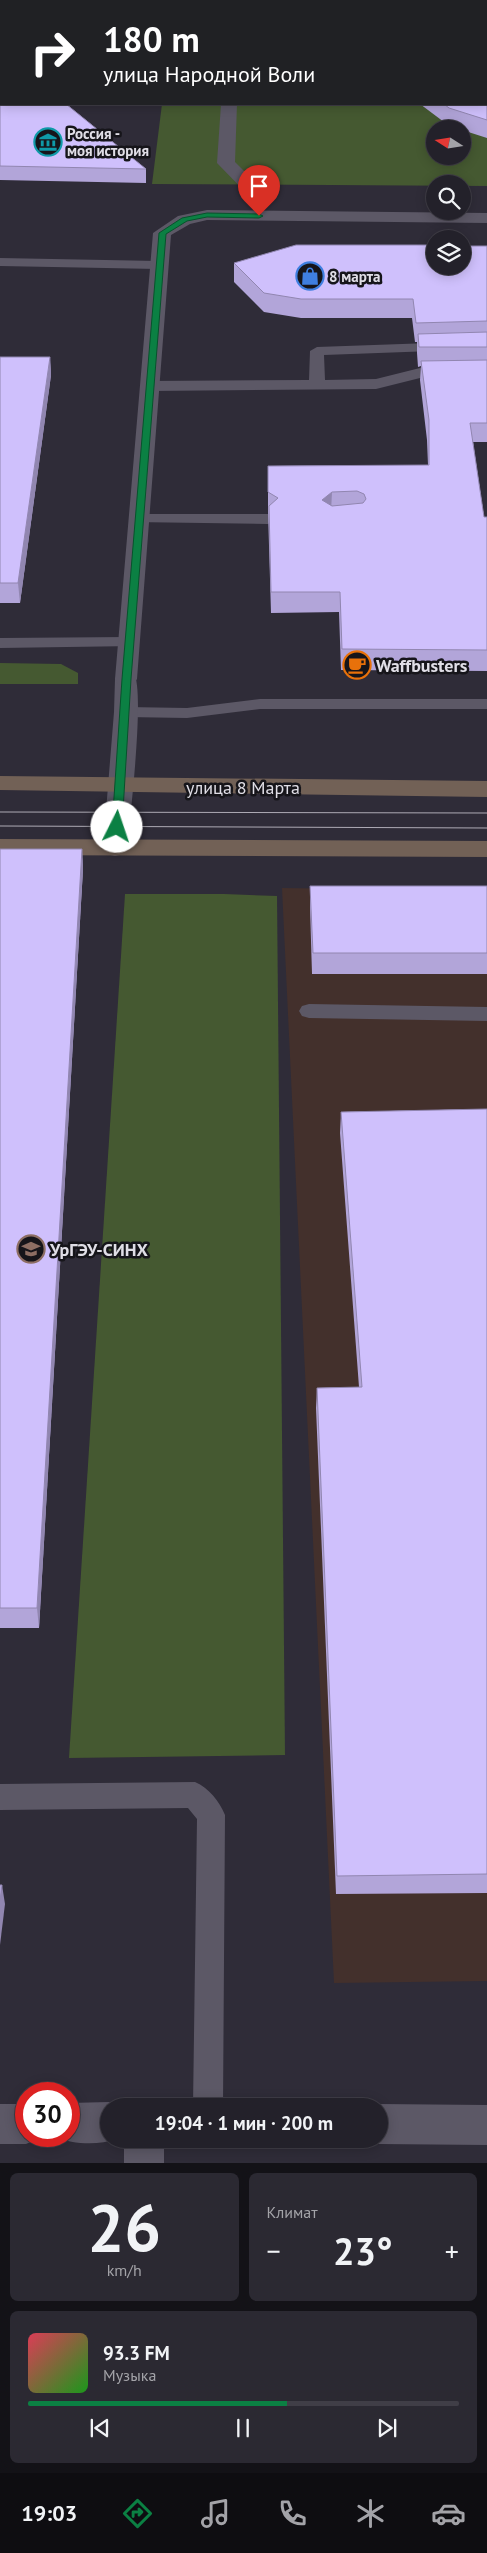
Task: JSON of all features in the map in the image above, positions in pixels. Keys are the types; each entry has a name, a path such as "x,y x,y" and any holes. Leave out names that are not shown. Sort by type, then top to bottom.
{"main road":[{"name":"улица 8 Марта","path":"0,783 120,786 487,789"},
{"path":"0,847 487,849"}],"street":[{"path":"229,105 226,163 260,207"},
{"path":"115,848 126,712 126,679 162,233 184,220 260,207 487,218"},
{"path":"80,2123 100,2122"},
{"path":"0,2124 15,2124"},
{"path":"388,2124 487,2125"},
{"path":"144,2148 144,2163"}],"lane":[{"path":"0,262 158,265"},
{"path":"317,385 317,351 487,345"},
{"path":"150,386 376,384 424,372 487,373"},
{"path":"139,519 268,519"},
{"path":"0,643 129,642"},
{"path":"126,712 187,713 260,704 487,704"},
{"path":"309,1011 487,1014"},
{"path":"0,1797 195,1795 211,1815 208,2098"}],"shaded area":[{"path":"282,888 487,891 487,1981 334,1983"}],"green space":[{"path":"162,105 487,105 487,186 471,186 471,175 426,175 426,186 152,184"},
{"path":"0,663 61,664 78,673 78,684 0,684"},
{"path":"125,894 277,896 285,1755 69,1758"}],"building":[{"name":"Россия - моя история","path":"0,105 67,105 146,169 0,166"},
{"path":"445,105 487,105 487,120 449,108"},
{"path":"296,245 426,245 426,275 471,275 471,246 487,246 487,321 416,323 413,299 301,299 264,293 234,263"},
{"path":"487,332 487,347 419,347 418,334"},
{"path":"0,357 50,357 18,583 0,583"},
{"path":"487,360 487,423 470,423 484,517 487,517 487,650 342,649 340,592 271,592 269,506 278,498 268,492 268,466 429,465 429,420 421,361","holes":["357,491 364,494 366,499 363,503 332,506 322,500 332,492"]},
{"name":"УрГЭУ-СИНХ","path":"0,849 82,849 37,1608 0,1608"},
{"path":"310,886 487,886 487,953 313,953"},
{"path":"487,1109 487,1874 337,1876 317,1388 362,1387 341,1112"},
{"path":"0,1885 2,1885 0,1901"}],"tram line":[{"path":"0,812 487,813"},
{"path":"0,826 487,828"}],"place":[{"name":"Россия - моя история","path":"48,142"},
{"name":"8 марта","path":"310,276"},
{"name":"Waffbusters","path":"357,665"},
{"name":"УрГЭУ-СИНХ","path":"31,1249"}],"route":[{"path":"117,827 126,712 126,679 162,233 184,220 207,215 259,216"}]}
